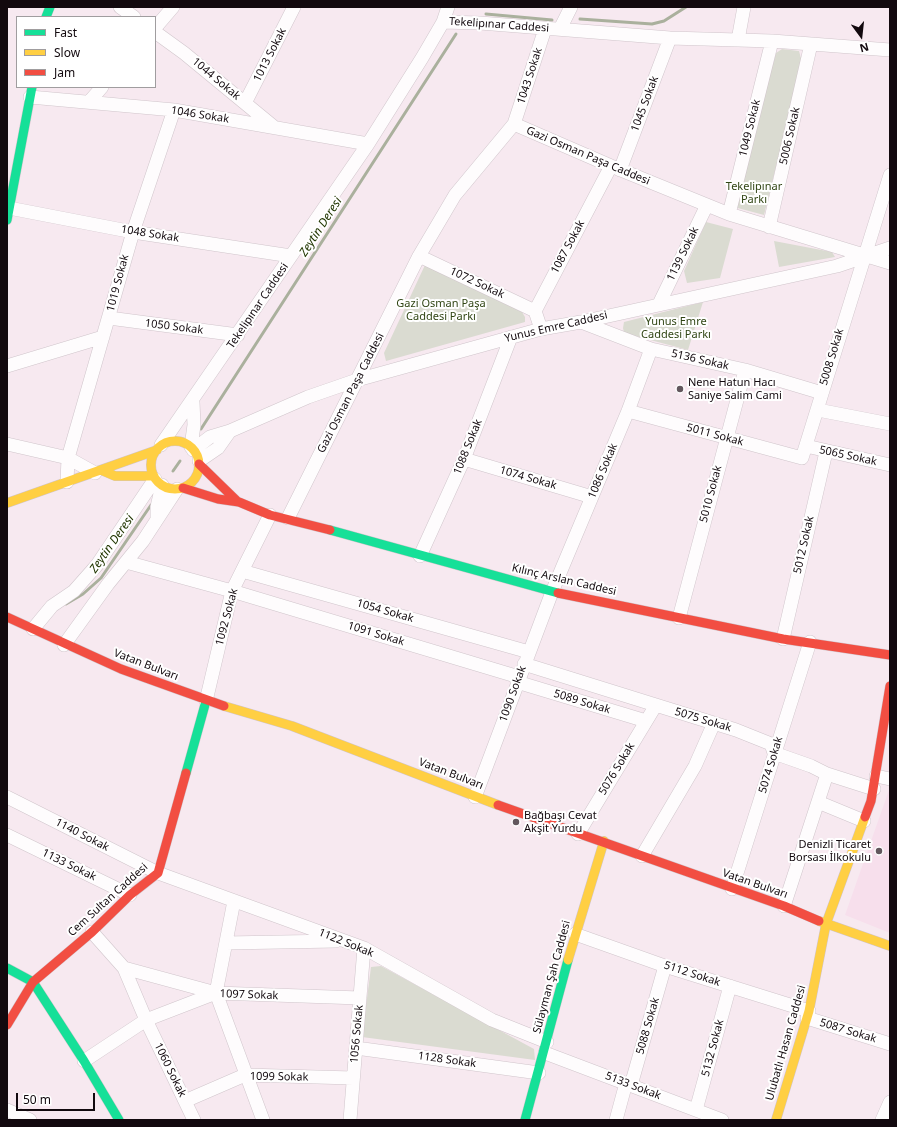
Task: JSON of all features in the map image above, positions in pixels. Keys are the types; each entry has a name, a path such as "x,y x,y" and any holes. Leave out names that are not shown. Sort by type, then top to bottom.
{"street":[{"path":"120,7 133,16"},
{"path":"156,27 173,7"},
{"name":"1013 Sokak","path":"245,103 294,7"},
{"path":"442,22 448,7"},
{"path":"560,29 571,7"},
{"path":"738,40 744,7"},
{"name":"Tekelipınar Caddesi","path":"159,447 176,422 193,402 368,144 442,22 480,23 670,38 738,40 890,50"},
{"name":"1043 Sokak","path":"514,124 545,28"},
{"name":"1044 Sokak","path":"156,33 184,53 275,128"},
{"name":"1045 Sokak","path":"616,168 670,38"},
{"name":"1049 Sokak","path":"729,214 772,42"},
{"name":"5006 Sokak","path":"769,226 811,44"},
{"path":"89,102 101,88"},
{"path":"8,215 31,92"},
{"name":"1046 Sokak","path":"31,92 89,102 174,110 368,144"},
{"name":"1019 Sokak","path":"67,482 68,458 133,232 174,110"},
{"name":"Gazi Osman Paşa Caddesi","path":"288,518 419,256 455,195 514,124 616,168 729,214 890,263"},
{"name":"1087 Sokak","path":"535,311 616,168"},
{"name":"5008 Sokak","path":"804,452 890,175"},
{"name":"1139 Sokak","path":"660,304 707,205"},
{"name":"1048 Sokak","path":"8,215 291,256"},
{"name":"Yunus Emre Caddesi","path":"195,455 218,448 230,431 308,397 357,380 542,329 581,322 837,266 890,248"},
{"name":"1072 Sokak","path":"419,256 535,311"},
{"path":"535,311 542,329"},
{"name":"1050 Sokak","path":"109,318 238,335"},
{"name":"5136 Sokak","path":"581,322 651,349 745,370 822,393"},
{"path":"7,366 103,337"},
{"name":"1088 Sokak","path":"420,556 464,459 511,337"},
{"name":"1086 Sokak","path":"552,592 628,412 651,349"},
{"name":"5010 Sokak","path":"679,618 745,370"},
{"path":"64,644 142,541 157,517 180,489 193,481 197,476 193,402"},
{"path":"818,410 890,424"},
{"name":"5011 Sokak","path":"628,412 726,438 804,452"},
{"path":"7,503 98,471 159,447 167,442 180,442 195,455"},
{"path":"7,444 68,458 114,476 157,480 180,489"},
{"path":"157,517 157,480 151,461 159,447"},
{"name":"5065 Sokak","path":"804,452 826,452 890,465"},
{"name":"5012 Sokak","path":"783,638 826,452"},
{"name":"Kılınç Arslan Caddesi","path":"195,455 222,488 239,502"},
{"name":"1074 Sokak","path":"464,459 592,497"},
{"path":"33,629 52,606 74,591 97,565 157,480"},
{"name":"Kılınç Arslan Caddesi","path":"180,489 218,499 239,502 270,515 288,518 552,592 783,638 890,655"},
{"name":"1092 Sokak","path":"206,701 232,591 270,515"},
{"name":"1091 Sokak","path":"126,562 232,591 518,679"},
{"name":"1054 Sokak","path":"242,571 526,658"},
{"name":"1090 Sokak","path":"476,797 518,679 552,592"},
{"name":"Vatan Bulvarı","path":"7,617 121,669 206,701 292,726 476,797 578,834 604,841 732,889 784,906 826,924 890,946"},
{"name":"5074 Sokak","path":"732,889 810,642"},
{"name":"5075 Sokak","path":"526,658 656,705 714,723 771,744 774,753 827,774 874,789"},
{"name":"5089 Sokak","path":"518,679 646,721"},
{"name":"Ulubatlı Hasan Caddesi","path":"776,1120 808,1015 826,924 864,820 874,789 876,776 886,747 890,686"},
{"name":"Cem Sultan Caddesi","path":"7,1025 33,982 92,932 130,895 158,873 206,701"},
{"name":"5076 Sokak","path":"578,834 656,705"},
{"path":"642,856 695,766 714,723"},
{"path":"784,906 827,774"},
{"path":"876,776 890,779"},
{"name":"1140 Sokak","path":"7,797 158,873"},
{"path":"818,802 864,820"},
{"name":"1133 Sokak","path":"7,835 130,895"},
{"name":"Sülayman Şah Caddesi","path":"526,1120 575,934 604,841"},
{"name":"1122 Sokak","path":"158,873 364,948 492,1020 546,1047"},
{"path":"234,901 216,993 245,1075 263,1120"},
{"path":"92,932 124,968 216,993"},
{"name":"5112 Sokak","path":"575,934 665,966 730,986 808,1015"},
{"path":"226,943 344,940"},
{"name":"1056 Sokak","path":"350,1120 364,948"},
{"name":"5088 Sokak","path":"616,1120 629,1084 665,966"},
{"path":"7,968 33,982 84,1061 119,1120"},
{"name":"1060 Sokak","path":"124,968 146,1020 194,1120"},
{"name":"5132 Sokak","path":"696,1110 730,986"},
{"name":"1097 Sokak","path":"84,1061 146,1020 216,993 360,998"},
{"name":"5087 Sokak","path":"808,1015 890,1044"},
{"name":"5133 Sokak","path":"546,1047 629,1084 722,1120"},
{"name":"1128 Sokak","path":"356,1048 539,1073"},
{"name":"1099 Sokak","path":"185,1102 245,1075 353,1078"},
{"path":"882,1120 890,1102"},
{"path":"7,1110 30,1120"}],"shaded area":[{"name":"Denizli Ticaret Borsası İlkokulu","path":"890,787 890,933 845,915"}],"green space":[{"name":"Tekelipınar Parkı","path":"782,49 799,51 802,62 764,215 734,207 776,53"},
{"name":"Yunus Emre Caddesi Parkı","path":"706,222 733,229 720,278 687,283 684,271"},
{"path":"774,241 832,252 835,257 779,267"},
{"name":"Gazi Osman Paşa Caddesi Parkı","path":"425,265 522,312 525,317 525,322 386,361 384,353"},
{"name":"Yunus Emre Caddesi Parkı","path":"703,302 688,350 624,333 624,322"},
{"path":"381,966 534,1049 535,1060 362,1037 371,967"}],"waterway":[{"name":"Zeytin Deresi","path":"580,19 652,24 664,21 686,7"},
{"name":"Zeytin Deresi","path":"486,14 552,20"},
{"name":"Zeytin Deresi","path":"201,429 456,34"},
{"name":"Zeytin Deresi","path":"173,471 180,461"},
{"name":"Zeytin Deresi","path":"66,604 83,594 101,578 151,505"}],"traffic: fast":[{"path":"46,16 50,7"},
{"path":"7,220 32,88"},
{"path":"330,530 558,593"},
{"path":"186,773 206,701"},
{"path":"525,1120 568,960"},
{"path":"7,968 33,982 84,1061 119,1120"}],"traffic: slow":[{"path":"170,441 180,441 192,448 199,460 199,465 199,470 192,482 180,489 170,489 162,485 155,478 151,470 151,460 155,452 162,445 170,441"},
{"path":"7,503 157,450"},
{"path":"101,470 115,476 154,476"},
{"path":"224,706 292,726 498,805"},
{"path":"776,1120 809,1011 826,924 865,817"},
{"path":"568,960 604,841"},
{"path":"819,921 890,946"}],"traffic: jam":[{"path":"199,464 238,502"},
{"path":"183,488 218,499 239,502 270,515 330,530"},
{"path":"558,593 783,639 890,655"},
{"path":"7,617 121,669 224,706"},
{"path":"865,817 871,801 890,686"},
{"path":"7,1025 33,982 92,932 130,895 158,873 186,773"},
{"path":"498,805 784,906 819,921"}],"place":[{"name":"Nene Hatun Hacı Saniye Salim Cami","path":"680,389"},
{"name":"Bağbaşı Cevat Akşit Yurdu","path":"516,822"},
{"name":"Denizli Ticaret Borsası İlkokulu","path":"879,851"}]}
